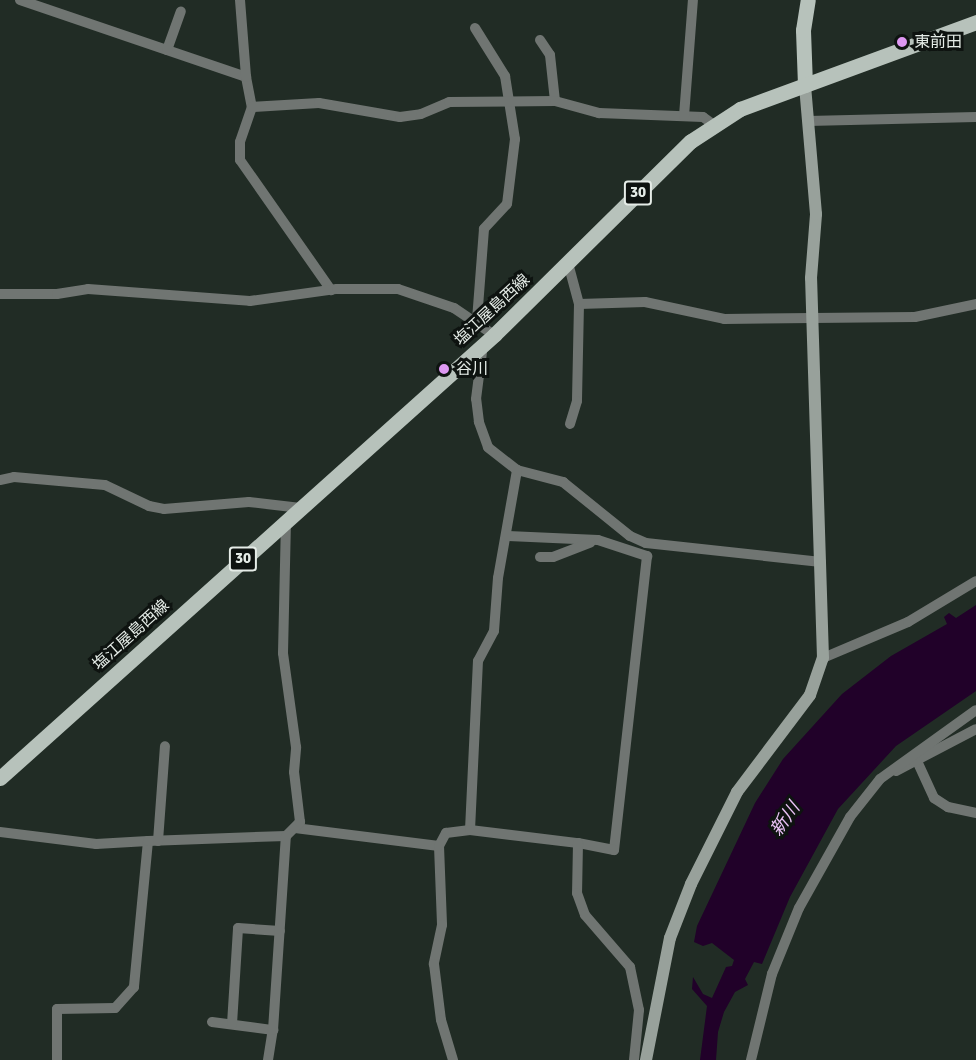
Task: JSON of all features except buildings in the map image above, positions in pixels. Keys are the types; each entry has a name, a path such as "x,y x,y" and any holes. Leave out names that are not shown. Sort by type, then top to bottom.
{"main road":[{"path":"805,85 802,30 808,0"},
{"name":"塩江屋島西線","path":"0,778 301,508 485,333 568,263 670,160 714,125 740,110 976,22"}],"street":[{"path":"20,0 246,77"},
{"path":"240,0 246,77 252,107 240,142 244,170 331,290"},
{"path":"684,116 693,0"},
{"path":"167,50 181,11"},
{"path":"475,28 505,76 515,139 507,204 484,229 485,333 476,399 479,422 488,447 517,470 562,482 630,536 646,543"},
{"path":"540,40 550,55 555,101"},
{"path":"646,1060 670,938 691,884 737,792 810,695 823,658 812,318 816,214 805,85"},
{"path":"252,107 319,103 400,117 421,114 449,102 555,101 599,113 704,117 714,125"},
{"path":"808,121 976,117"},
{"path":"568,263 575,280 579,304 577,401 570,424"},
{"path":"0,294 57,294 88,289 250,301 331,290 398,289 433,300 485,333"},
{"path":"579,304 645,302 724,319 915,317 976,304"},
{"path":"470,830 478,661 494,631 498,578 508,536 517,470"},
{"path":"0,480 14,477 105,486 149,506 164,509 249,502 301,508"},
{"path":"0,832 96,844 286,836 295,828 300,809 283,652 286,521"},
{"path":"453,1060 441,1020 434,964 442,925 439,846 446,833 470,830 578,843 614,850 647,556 598,540 508,536"},
{"path":"540,557 553,557 607,537 821,562"},
{"path":"959,593 976,575"},
{"path":"823,658 884,634 959,593 976,581"},
{"path":"751,1060 772,974 799,908 850,816 880,779 913,751 976,710"},
{"path":"880,779 976,729"},
{"path":"57,1060 57,1009 115,1008 134,987 165,746"},
{"path":"917,761 934,798 948,807 976,813"},
{"path":"295,828 439,846"},
{"path":"268,1060 273,1030 286,836"},
{"path":"578,843 578,893 585,915 630,967 639,1010 634,1060"},
{"path":"232,1024 238,928 280,931"},
{"path":"212,1022 273,1030"}],"water":[{"name":"新川","path":"976,605 976,691 896,746 838,809 790,897 762,964 754,962 745,979 748,985 735,992 724,1012 718,1032 716,1060 700,1060 707,1006 692,989 693,977 703,994 712,998 726,967 732,966 734,960 712,943 703,946 694,942 697,926 755,803 783,759 842,694 891,656 947,624 944,617 949,613 956,618"}],"place":[{"name":"東前田","path":"902,42"},
{"name":"谷川","path":"444,369"}]}
